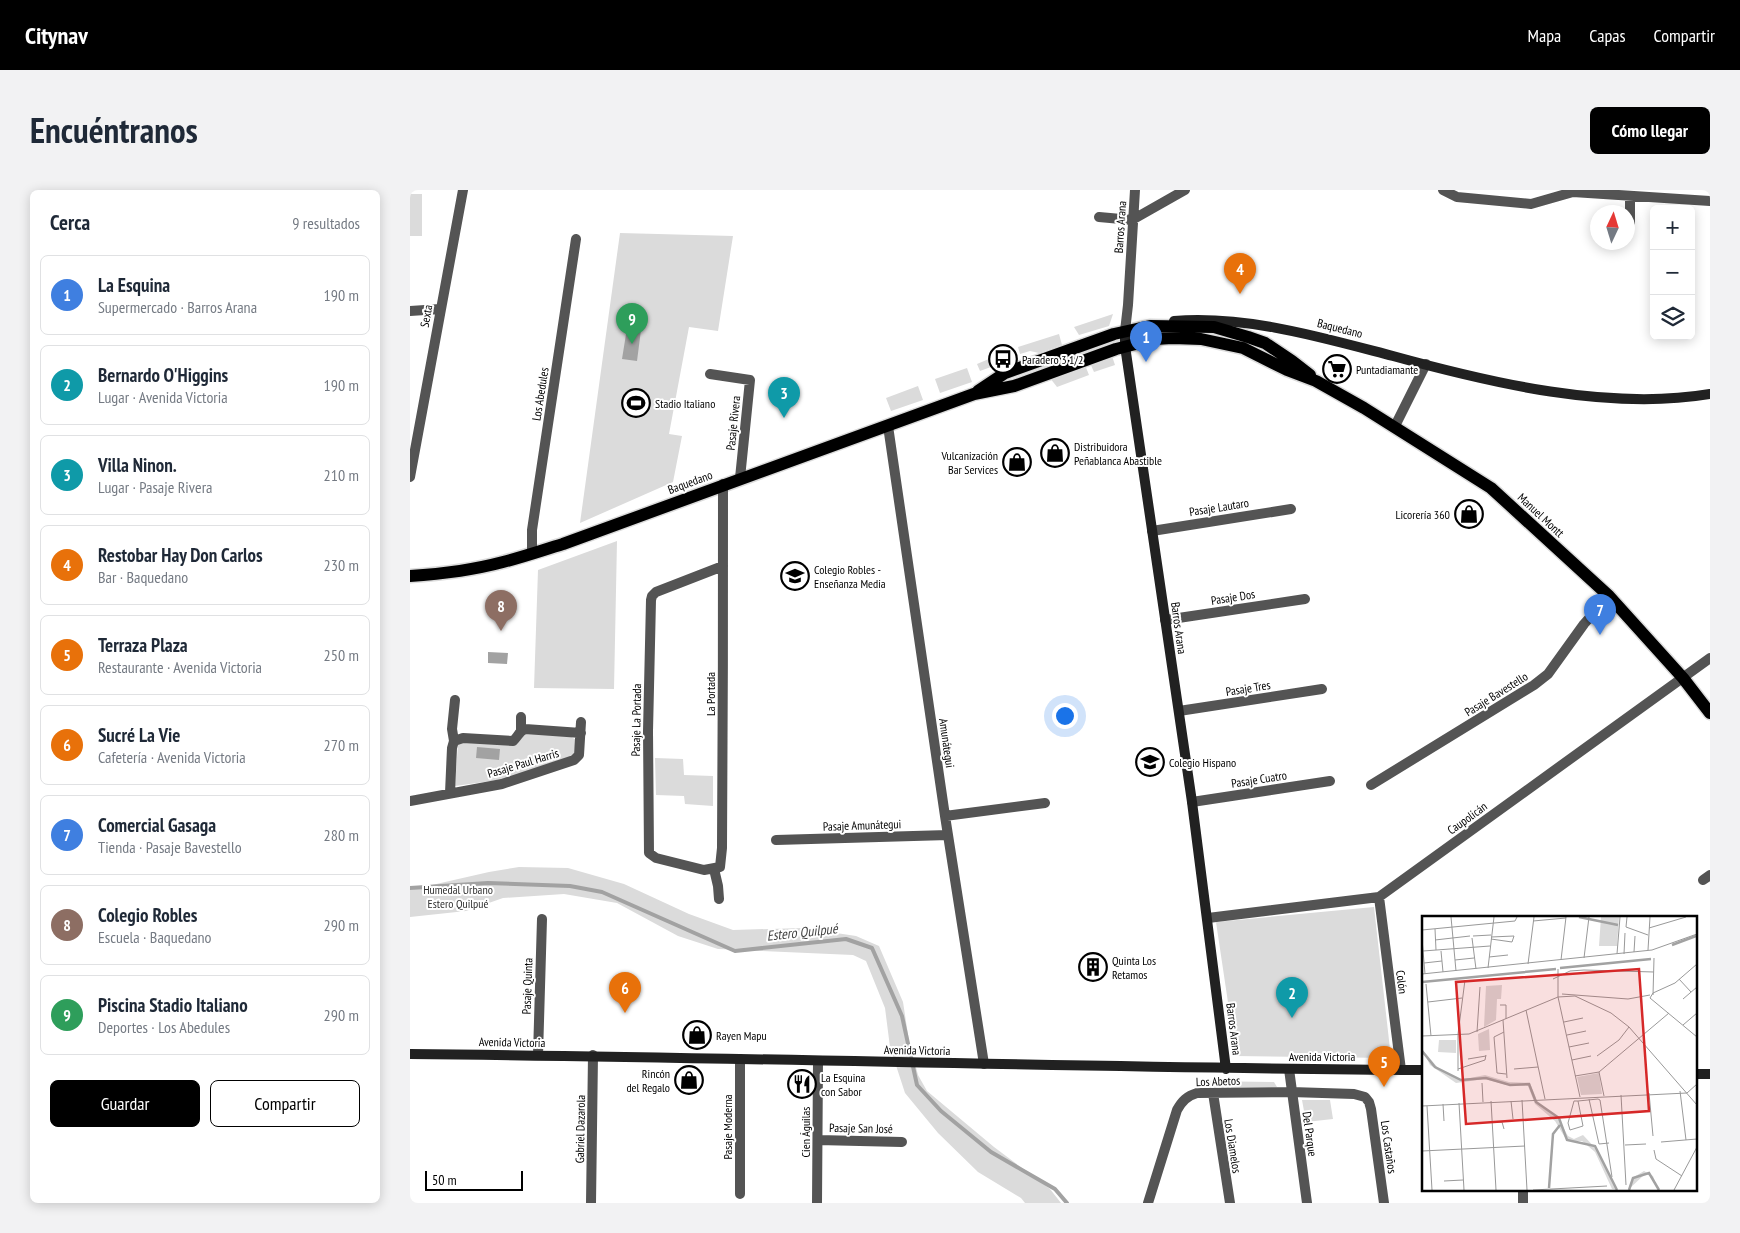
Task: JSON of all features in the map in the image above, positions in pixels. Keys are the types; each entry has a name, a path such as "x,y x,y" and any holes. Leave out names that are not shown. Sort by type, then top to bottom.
{"main road":[{"name":"Baquedano","path":"974,394 1005,373 1094,341 1150,326"},
{"name":"Manuel Montt","path":"1150,326 1214,328 1248,337 1266,344 1292,361 1316,381"},
{"name":"Manuel Montt","path":"1125,346 1155,339 1173,338 1216,342 1244,348 1287,370 1316,381 1395,426 1491,488 1609,596 1683,678 1710,713"},
{"name":"Baquedano","path":"410,576 447,573 504,562 563,544 723,484 974,394 1014,386 1125,346"}],"street":[{"name":"Sexta","path":"410,477 463,190"},
{"name":"Barros Arana","path":"1135,190 1125,346 1192,802 1226,1069"},
{"path":"1099,217 1132,220 1185,190"},
{"path":"1443,190 1457,196 1530,204 1573,191 1710,201"},
{"path":"1630,196 1630,205"},
{"name":"Los Abedules","path":"532,553 532,530 576,239"},
{"path":"410,311 440,309"},
{"name":"Baquedano","path":"1150,326 1166,322 1189,320 1250,325 1314,336 1488,379 1576,394 1655,399 1710,394"},
{"path":"1395,426 1426,364"},
{"name":"Pasaje Rivera","path":"710,374 750,380 740,478"},
{"name":"Amunátegui","path":"888,426 948,836 984,1064"},
{"name":"La Portada","path":"714,869 720,867 722,848 723,484"},
{"name":"Pasaje Lautaro","path":"1152,530 1291,509"},
{"name":"Pasaje La Portada","path":"714,869 704,870 656,858 649,853 648,731 652,596 656,592 723,566"},
{"name":"Pasaje Bavestello","path":"1371,785 1534,685 1548,674 1584,624 1609,596"},
{"name":"Pasaje Dos","path":"1165,620 1305,599"},
{"name":"Caupolicán","path":"1208,918 1379,897 1710,658"},
{"name":"Pasaje Tres","path":"1179,711 1322,690"},
{"path":"450,793 455,700"},
{"path":"521,717 521,730"},
{"name":"Pasaje Paul Harris","path":"412,800 502,784 574,760 580,755 581,728 525,729 521,730 513,741 463,738 454,741"},
{"name":"Pasaje Cuatro","path":"1192,802 1330,781"},
{"path":"945,816 1045,803"},
{"name":"Pasaje Amunátegui","path":"776,840 948,836"},
{"path":"714,869 719,899"},
{"name":"Colón","path":"1379,897 1401,1070"},
{"name":"Pasaje Quinta","path":"538,1055 542,919"},
{"name":"Avenida Victoria","path":"410,1054 1226,1069 1422,1070"},
{"name":"Gabriel Dazarola","path":"591,1203 593,1056"},
{"name":"Pasaje Moderna","path":"740,1060 740,1194"},
{"name":"Cien Águilas","path":"817,1203 818,1061"},
{"name":"Del Parque","path":"1289,1069 1307,1203"},
{"name":"Los Abetos","path":"1148,1203 1177,1110 1180,1103 1188,1096 1197,1093 1291,1092 1354,1094 1365,1097"},
{"name":"Los Diamelos","path":"1213,1093 1230,1203"},
{"name":"Los Castaños","path":"1365,1097 1371,1108 1384,1203"},
{"name":"Pasaje San José","path":"818,1140 902,1142"},
{"path":"1523,1190 1523,1203"}],"green space":[{"path":"410,194 422,194 422,236 410,236"},
{"name":"Stadio Italiano","path":"620,233 733,236 718,331 689,327 669,434 682,436 673,482 580,523"},
{"path":"1113,314 1109,326 1079,335 1074,327"},
{"path":"1059,334 1062,345 1039,353 1030,351 1020,354 1018,347"},
{"path":"996,356 999,364 980,371 977,364"},
{"path":"1112,356 1115,365 1094,372 1090,363"},
{"path":"1085,365 1089,375 1057,387 1050,378"},
{"path":"967,368 972,382 940,393 935,379"},
{"path":"918,386 923,400 891,411 886,398"},
{"path":"617,541 614,689 534,688 538,570"},
{"path":"526,732 570,736 576,740 574,753 571,757 506,779 455,786 458,744 465,741 512,744 519,742 522,735"},
{"path":"655,758 683,759 684,775 713,776 713,806 685,804 684,796 656,795"},
{"name":"Humedal Urbano Estero Quilpué","path":"519,867 568,868 624,884 689,914 733,930 803,928 856,936 879,946 903,1002 909,1041 918,1075 927,1091 994,1147 1050,1189 1061,1203 1025,1203 1021,1198 978,1172 938,1133 905,1093 890,1047 885,1008 866,961 853,955 718,949 678,936 617,903 564,894 503,898 466,911 410,917 410,890"},
{"path":"1374,907 1391,1058 1236,1056 1216,922"},
{"path":"1199,1081 1274,1082 1277,1087 1199,1087"},
{"path":"1302,1100 1330,1100 1333,1119 1306,1122"}],"shaded area":[{"path":"627,328 641,330 637,361 622,359"},
{"path":"488,652 508,653 507,664 488,663"},
{"path":"477,747 500,749 499,760 476,758"}],"waterway":[{"name":"Estero Quilpué","path":"410,888 488,883 570,886 602,892 735,951 846,939 872,948 902,1016 917,1085 941,1111 991,1152 1055,1189 1067,1203"}],"place":[{"name":"Restobar Hay Don Carlos","path":"1240,294"},
{"name":"Piscina Stadio Italiano","path":"632,344"},
{"name":"Paradero 3 1/2","path":"1003,359"},
{"name":"La Esquina","path":"1146,362"},
{"name":"Puntadiamante","path":"1337,369"},
{"name":"Stadio Italiano","path":"636,403"},
{"name":"Villa Ninon.","path":"784,418"},
{"name":"Distribuidora Peñablanca Abastible","path":"1055,453"},
{"name":"Vulcanización Bar Services","path":"1017,462"},
{"name":"Licorería 360","path":"1469,514"},
{"name":"Colegio Robles - Enseñanza Media","path":"795,576"},
{"name":"Colegio Robles","path":"501,631"},
{"name":"Comercial Gasaga","path":"1600,635"},
{"name":"Colegio Hispano","path":"1150,762"},
{"name":"Quinta Los Retamos","path":"1093,967"},
{"name":"Sucré La Vie","path":"625,1013"},
{"name":"Bernardo O'Higgins","path":"1292,1018"},
{"name":"Rayen Mapu","path":"697,1035"},
{"name":"Rincón del Regalo","path":"689,1080"},
{"name":"La Esquina con Sabor","path":"802,1084"},
{"name":"Terraza Plaza","path":"1384,1087"}]}
